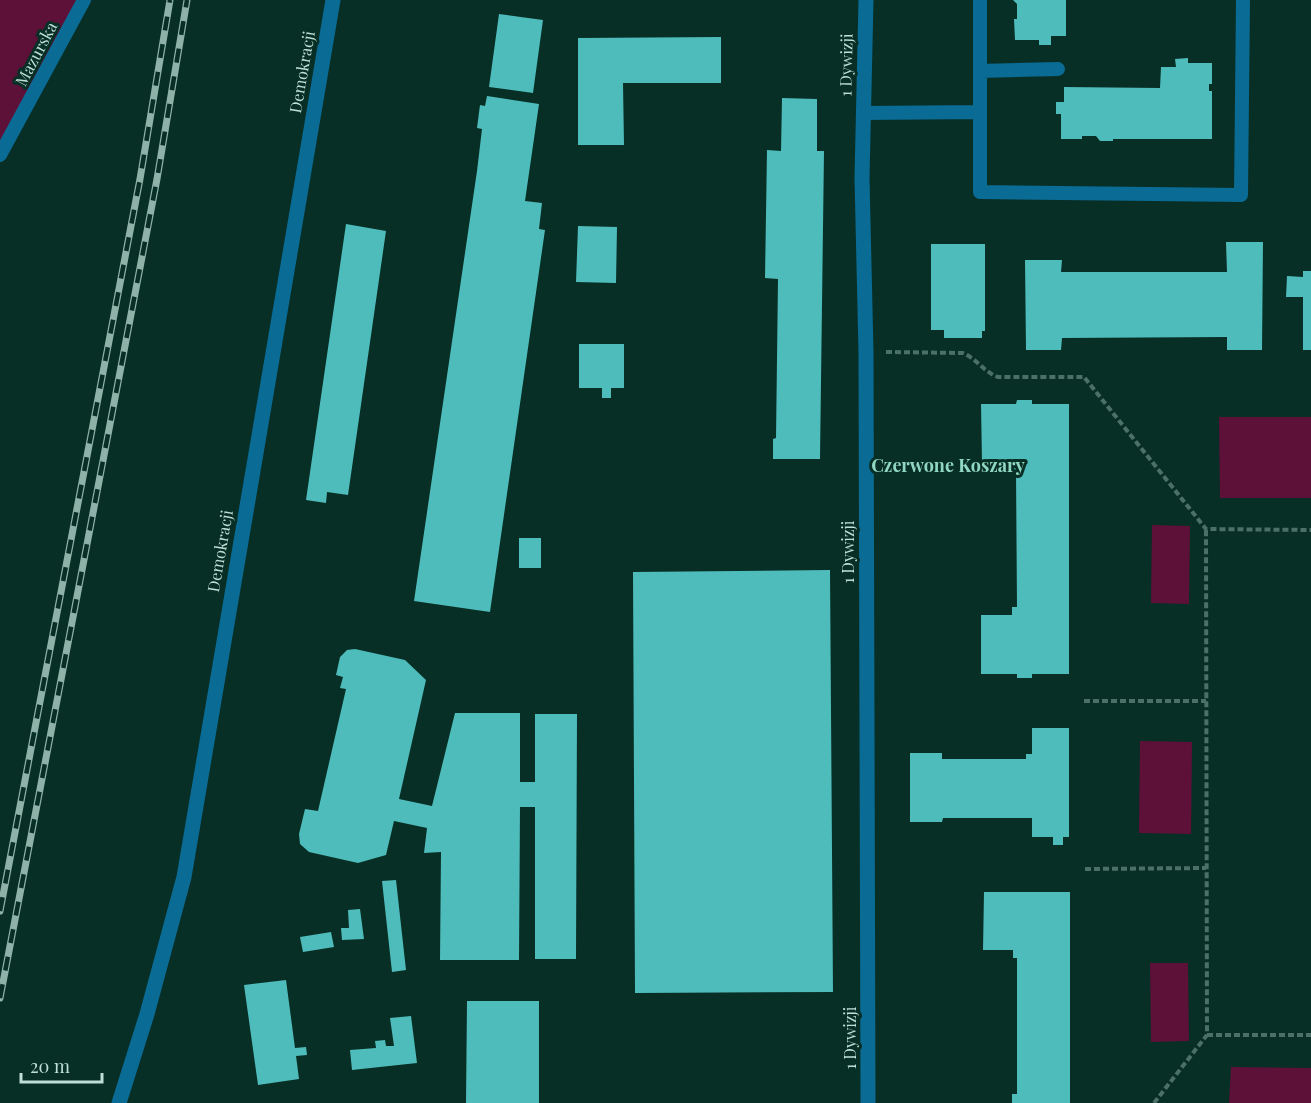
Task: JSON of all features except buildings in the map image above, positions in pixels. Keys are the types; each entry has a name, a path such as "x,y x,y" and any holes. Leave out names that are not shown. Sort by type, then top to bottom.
{"street":[{"name":"Demokracji","path":"119,1103 147,1014 184,877 333,0"},
{"name":"1 Dywizji","path":"866,0 862,177 866,352 868,1103"}],"lane":[{"name":"Mazurska","path":"0,155 84,0"},
{"path":"980,0 980,192 1240,195 1243,0"},
{"path":"980,71 1058,69"},
{"path":"863,113 980,112"}],"path":[{"path":"866,352 963,353 972,357 989,374 998,377 1084,377 1206,529 1207,1035 1154,1103"},
{"path":"1206,529 1311,530"},
{"path":"1084,701 1206,701"},
{"path":"1085,869 1206,868"},
{"path":"1207,1035 1311,1035"}],"shaded area":[{"path":"0,0 84,0 0,155"},
{"path":"1219,417 1311,417 1311,498 1220,498"},
{"path":"1152,525 1190,526 1189,604 1151,603"},
{"path":"1140,741 1192,742 1191,834 1139,833"},
{"path":"1150,963 1188,963 1189,1041 1151,1042"},
{"path":"1231,1067 1311,1068 1311,1103 1229,1103"}],"railway":[{"path":"0,911 140,179 170,0"},
{"path":"0,998 157,179 187,0"}],"district":[{"name":"Czerwone Koszary","path":"948,466"}]}
